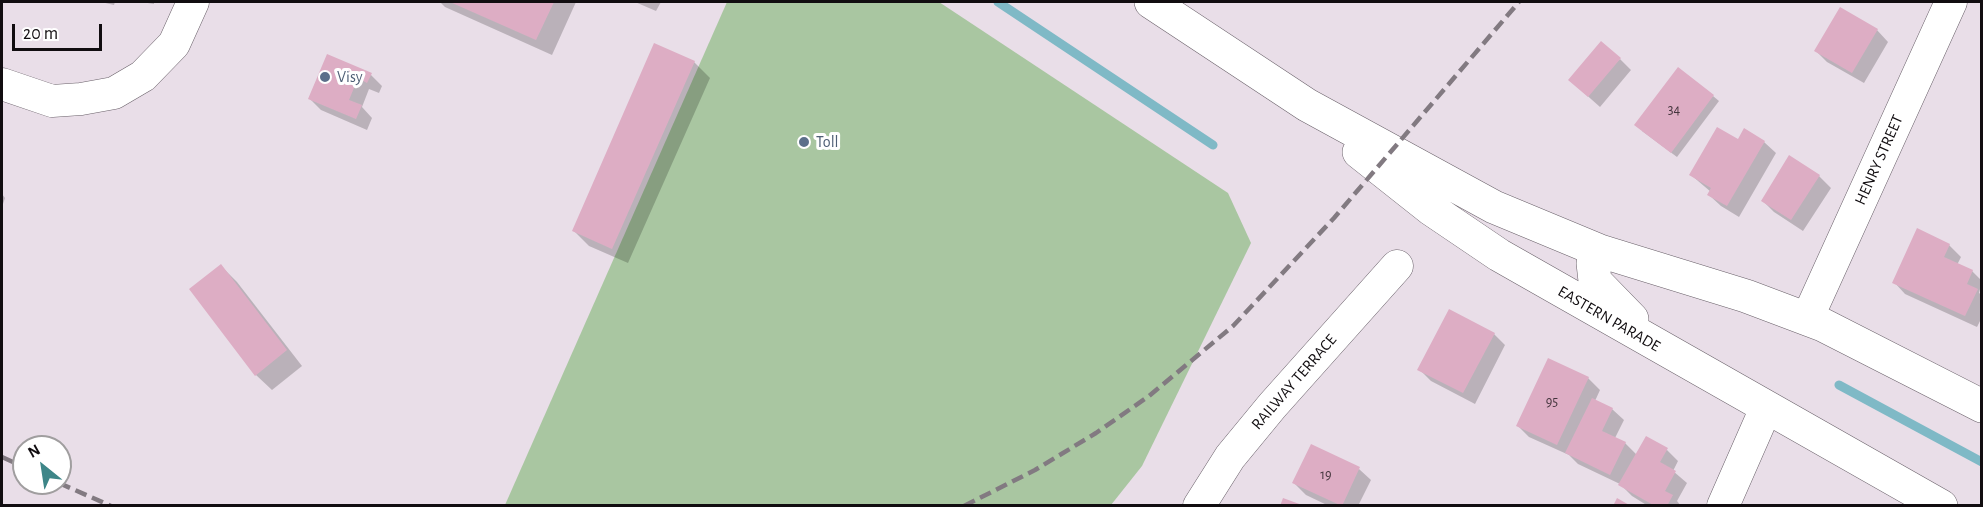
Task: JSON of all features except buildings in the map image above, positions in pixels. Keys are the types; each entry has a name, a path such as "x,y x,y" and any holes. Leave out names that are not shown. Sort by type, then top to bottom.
{"main road":[{"name":"EASTERN PARADE","path":"1151,2 1299,100 1494,207 1599,251 1746,296 1808,319 1902,363 1982,406"},
{"name":"EASTERN PARADE","path":"1299,100 1431,210 1508,261 1941,506"},
{"path":"1599,251 1593,263 1595,281 1666,352"}],"street":[{"path":"2,84 52,101 114,93 143,76 174,44 193,2"},
{"name":"HENRY STREET","path":"1808,319 1951,2"},
{"name":"RAILWAY TERRACE","path":"1199,506 1230,457 1272,406 1397,266"},
{"path":"1723,506 1766,408"}],"green space":[{"path":"727,2 939,2 1228,193 1251,243 1142,466 1111,505 505,505"}],"waterway":[{"path":"998,2 1213,145"},
{"path":"1839,385 1982,462"}],"railway":[{"path":"964,506 1035,470 1096,433 1149,396 1233,326 1334,218 1519,2"},
{"path":"2,457 12,462"},
{"path":"72,489 111,506"}],"place":[{"name":"Visy","path":"325,77"},
{"name":"Toll","path":"804,142"}]}
